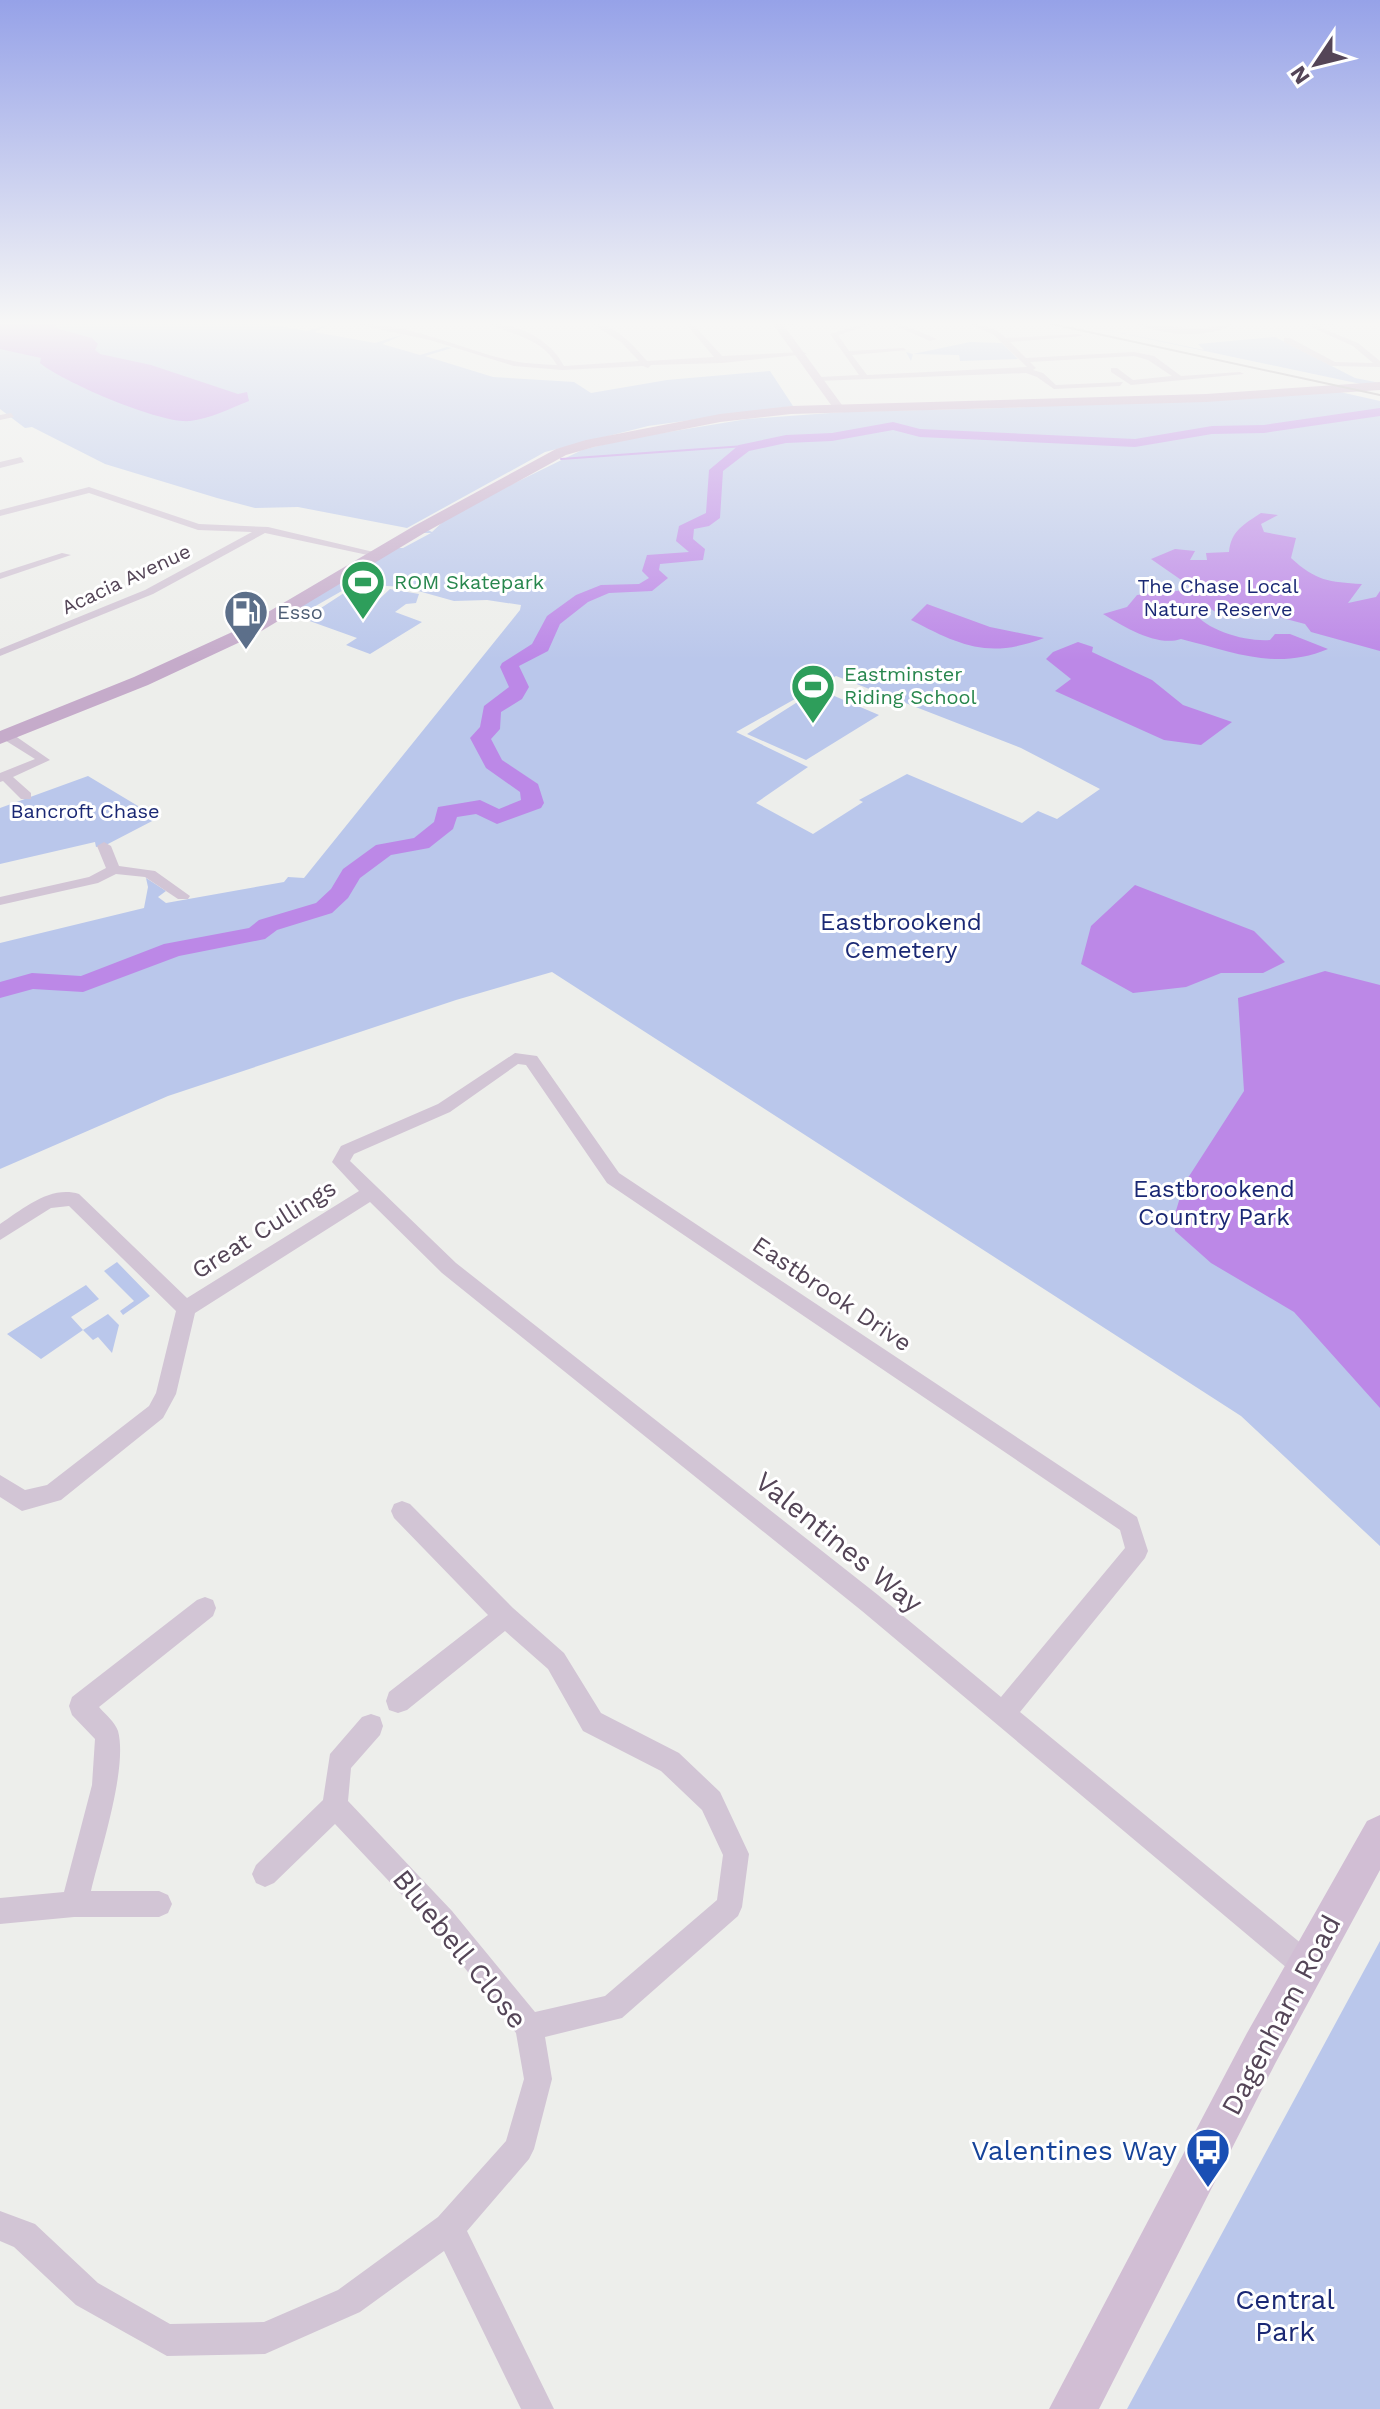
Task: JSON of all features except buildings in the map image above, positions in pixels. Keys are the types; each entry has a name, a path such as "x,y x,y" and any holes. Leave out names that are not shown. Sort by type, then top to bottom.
{"main road":[{"path":"3,737 247,632 377,554 561,452 620,435"}],"street":[{"path":"0,465 21,460"},
{"path":"0,513 89,490 195,526 263,530 377,554"},
{"name":"Acacia Avenue","path":"0,653 161,586 263,530"},
{"path":"0,576 66,555"},
{"path":"2,777 48,763 3,737"},
{"path":"2,777 26,796"},
{"path":"104,846 114,870"},
{"path":"0,901 93,880 114,870 150,874 183,896"},
{"name":"Eastbrook Drive","path":"341,1162 347,1150 357,1144 444,1108 515,1058 531,1060 613,1178 1129,1524 1137,1551 1003,1714"},
{"name":"Valentines Way","path":"341,1162 449,1268 1003,1714 1304,1964"},
{"name":"Great Cullings","path":"0,1485 22,1501 53,1493 156,1412 166,1394 186,1309 370,1193"},
{"name":"Great Cullings","path":"0,1233 47,1202 73,1199 186,1309"},
{"path":"402,1511 505,1616 556,1661 592,1722 670,1762 711,1801 736,1854 729,1907 612,2008 529,2027"},
{"path":"74,1904 105,1785 107,1734 81,1706 205,1608"},
{"path":"398,1701 505,1616"},
{"path":"265,1874 335,1806 339,1763 371,1726"},
{"name":"Bluebell Close","path":"0,2226 24,2235 87,2294 167,2340 265,2338 349,2301 449,2228 519,2149 538,2079 529,2027 443,1920 335,1806"},
{"name":"Dagenham Road","path":"1073,2409 1231,2111 1304,1964 1380,1834"},
{"path":"0,1911 74,1904 159,1904"},
{"path":"449,2228 538,2409"}],"green space":[{"path":"49,435 611,435 545,452 407,528 298,507 255,508 105,464"},
{"path":"648,435 1380,435 1380,1546 1241,1416 552,972 456,1000 168,1096 0,1169 0,943 144,908 148,887 146,878 166,891 158,897 166,903 284,882 288,877 304,878 521,605 487,600 454,601 404,587 354,584 291,620 283,615 350,576 367,577 351,572 393,548 403,548 431,533 416,533 432,532 451,514 582,450","holes":["836,676 1021,748 1100,789 1057,819 1038,811 1022,823 907,774 859,800 863,802 813,834 756,803 808,767 736,732"]},
{"name":"ROM Skatepark","path":"390,589 419,594 416,603 406,604 395,612 422,622 370,654 346,645 357,638 304,619 344,593 374,604"},
{"name":"Eastminster Riding School","path":"818,689 879,715 806,760 747,734"},
{"name":"Bancroft Chase","path":"88,776 158,818 106,845 96,847 95,842 0,864 0,808"},
{"path":"117,1262 150,1296 123,1315 120,1311 134,1301 104,1271"},
{"path":"86,1285 99,1299 71,1317 83,1330 41,1359 7,1334"},
{"path":"108,1314 119,1325 112,1353 98,1337 93,1340 83,1330"},
{"name":"Central Park","path":"1380,1941 1380,2409 1127,2409"}],"shaded area":[{"path":"1261,513 1278,515 1261,524 1264,532 1296,538 1291,558 1308,571 1332,581 1362,584 1348,603 1376,597 1380,591 1380,651 1311,632 1305,624 1260,612 1241,618 1220,615 1202,603 1193,611 1207,624 1228,634 1270,640 1275,634 1290,634 1328,649 1290,659 1254,657 1181,639 1151,638 1103,614 1127,607 1137,595 1186,590 1189,587 1187,584 1151,559 1175,549 1195,551 1190,560 1207,560 1206,553 1229,552 1236,533"},
{"path":"927,604 990,627 1044,638 1007,648 961,643 911,620"},
{"path":"1078,642 1093,647 1092,652 1152,680 1183,705 1232,722 1201,745 1164,740 1055,691 1071,679 1046,659 1053,652"},
{"path":"1135,885 1254,931 1285,962 1263,973 1221,973 1186,987 1133,993 1081,964 1091,926"},
{"path":"1325,971 1380,985 1380,1408 1294,1312 1211,1263 1175,1231 1175,1214 1184,1184 1244,1091 1238,998"}],"waterway":[{"path":"0,990 32,981 83,984 173,949 256,934 268,925 324,908 340,893 351,874 384,850 421,843 445,824 446,812 480,807 497,817 533,803 530,789 493,764 480,738 490,729 491,710 515,695 519,687 509,667 511,663 541,647 542,638 554,620 582,599 609,588 639,589 653,584 659,578 650,571 653,559 697,556 697,549 684,541 687,526 703,523 714,515 716,470 744,448 786,439 841,435"},
{"path":"972,435 1135,443 1180,435"},
{"path":"561,459 759,445"}],"place":[{"name":"ROM Skatepark","path":"363,621"},
{"name":"Esso","path":"246,651"},
{"name":"Eastminster Riding School","path":"813,725"},
{"name":"Valentines Way","path":"1208,2189"}],"park label":[{"name":"The Chase Local Nature Reserve","path":"1218,598"},
{"name":"Eastbrookend Cemetery","path":"901,936"},
{"name":"Eastbrookend Country Park","path":"1214,1203"}]}
